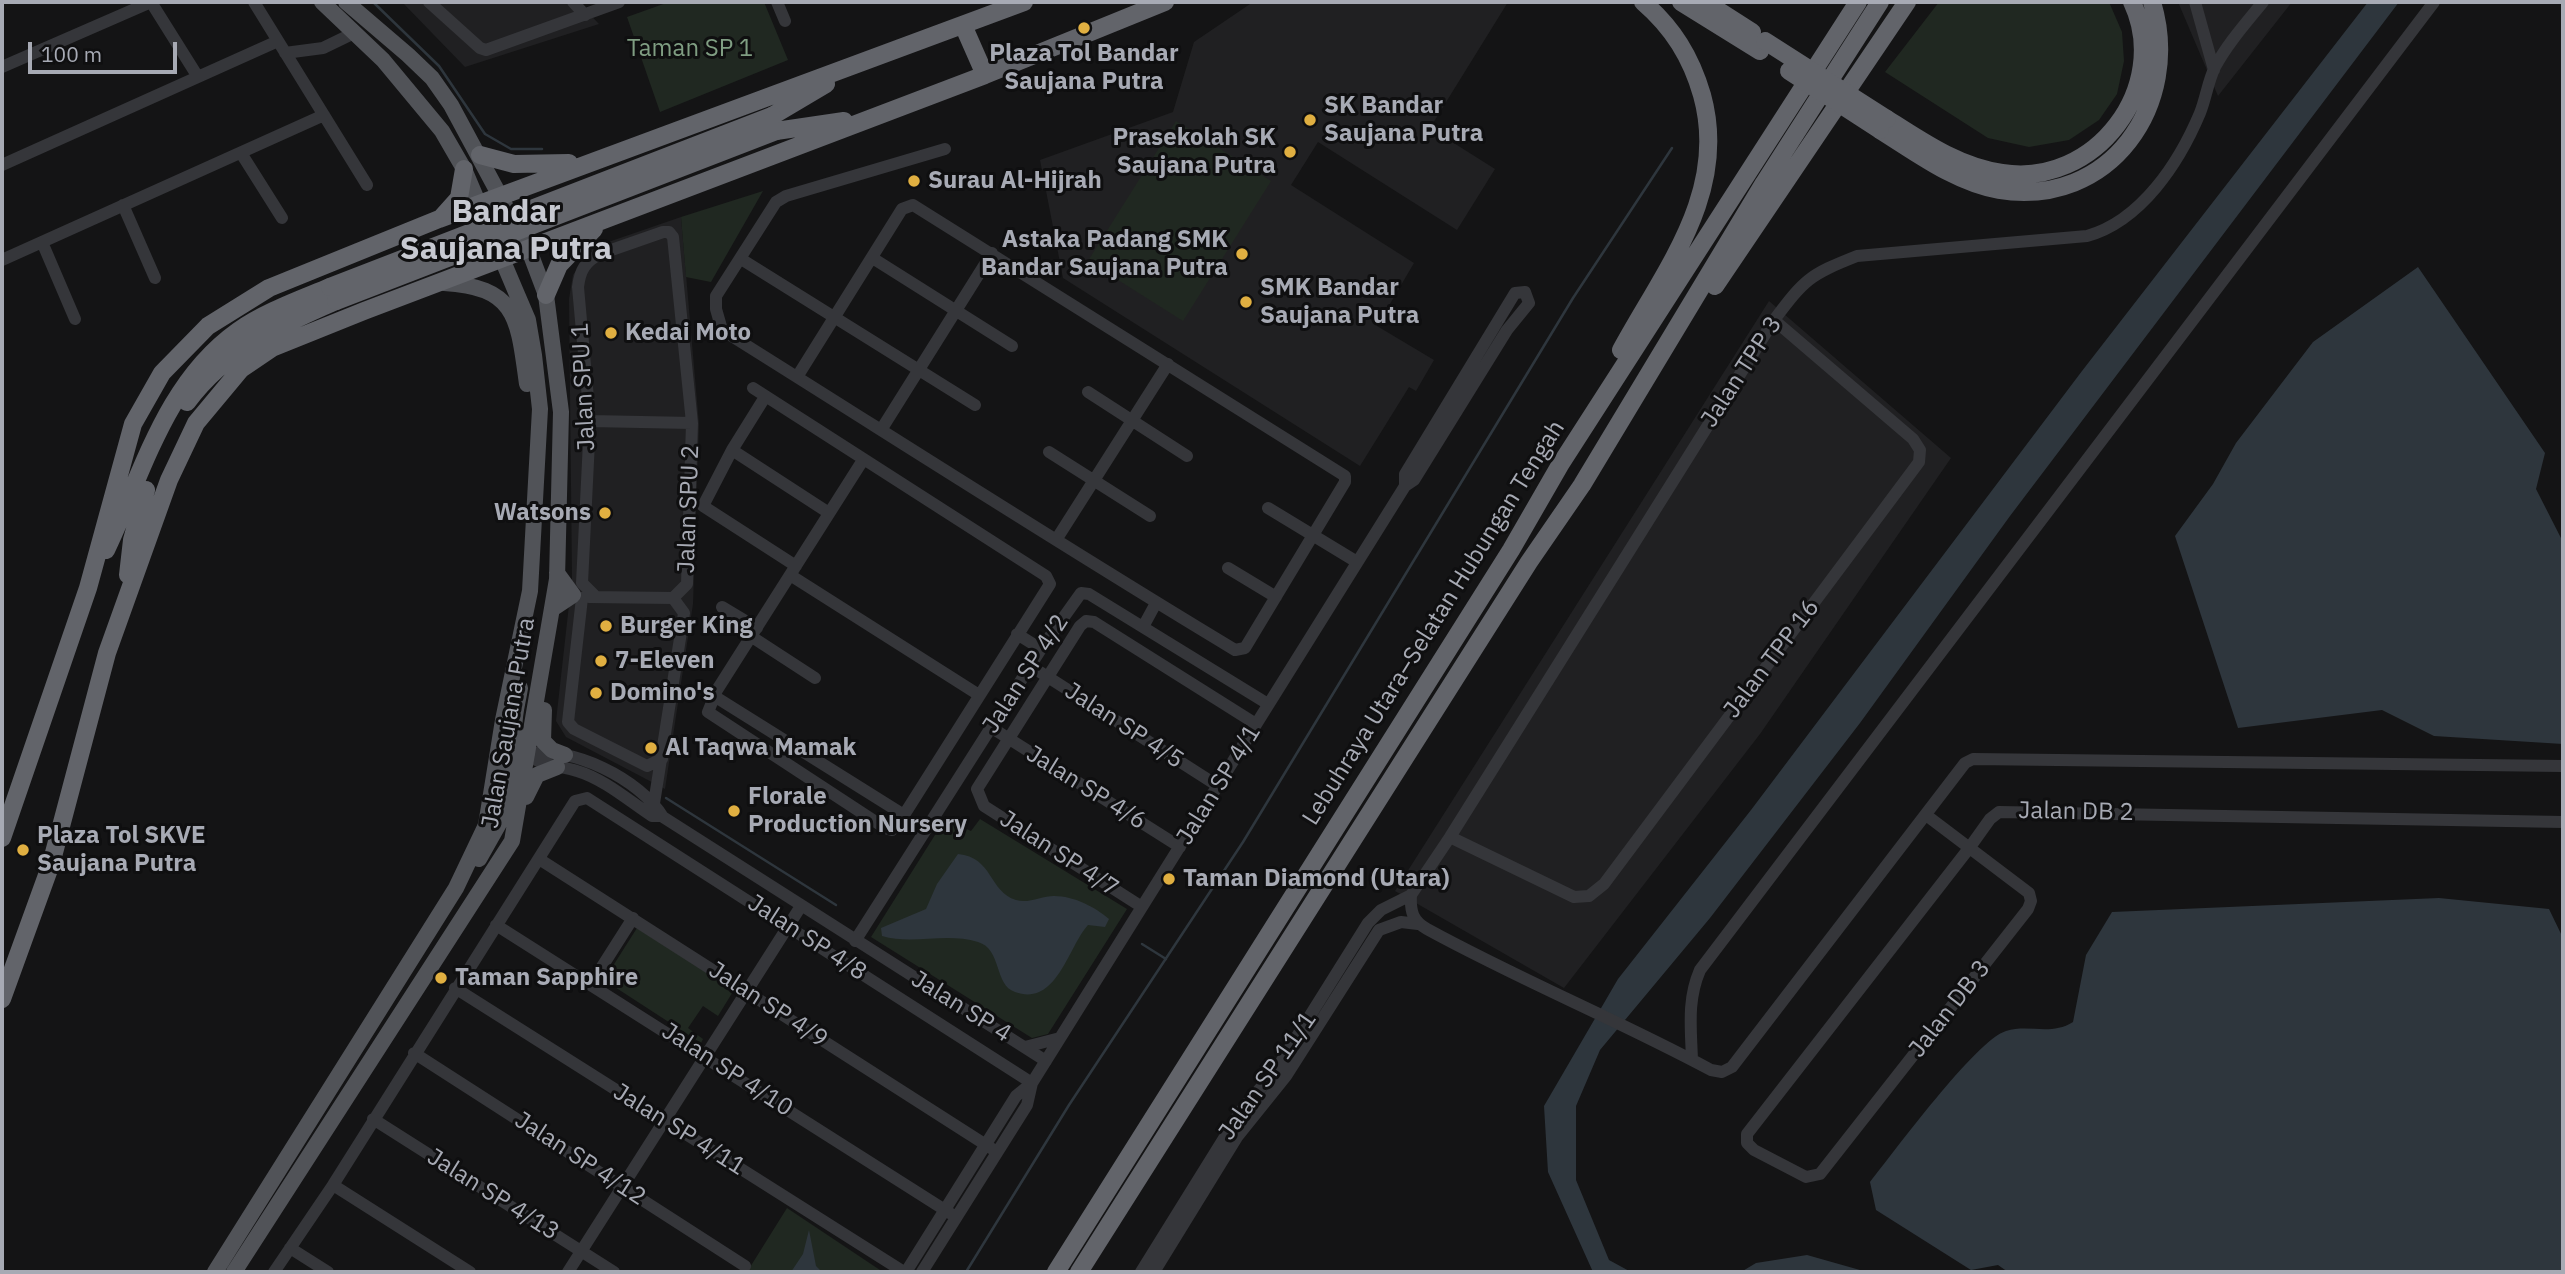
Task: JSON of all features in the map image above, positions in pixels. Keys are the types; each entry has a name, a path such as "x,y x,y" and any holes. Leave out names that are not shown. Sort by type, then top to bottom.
{"highway":[{"path":"2,838 88,588 133,424 145,399 177,354 208,326 242,303 439,219 1024,2"},
{"path":"2,999 51,864 107,653 124,604 185,444 196,423 241,369 272,348 985,75 1165,2"},
{"path":"1560,465 1674,257 1696,211 1709,158 1704,103 1689,57 1675,34 1643,2"},
{"path":"1681,2 1763,46"},
{"path":"1704,2 1763,46 1883,125 1942,169 1996,190 2023,192 2046,189 2092,173 2130,140 2144,120 2154,97 2162,51 2152,2"},
{"name":"Lebuhraya Utara–Selatan Hubungan Tengah","path":"1056,1272 1511,550 1560,465 1858,2"},
{"name":"Lebuhraya Utara–Selatan Hubungan Tengah","path":"1079,1272 1529,562 1582,485 1764,183 1880,2"},
{"path":"1582,485 1907,2"},
{"path":"1883,125 1953,158 2003,174 2043,173 2077,160 2115,130 2136,91 2144,51 2142,32 2132,2"},
{"path":"963,25 985,75"},
{"path":"88,588 131,500 149,450 172,405 192,376 239,331 774,124 859,63"},
{"path":"774,124 878,115"},
{"path":"480,155 514,164 554,165 597,160"},
{"path":"439,219 459,198 464,169"},
{"path":"546,295 559,265 601,222"},
{"path":"124,604 140,505 178,414 222,362 333,294"}],"main road":[{"name":"Jalan Saujana Putra","path":"215,1272 456,888 486,825 503,720 530,591 540,409 528,320 464,169 418,100 356,32 322,2"},
{"name":"Jalan Saujana Putra","path":"233,1272 505,854 516,827 557,573 561,412 546,295 529,250 480,155 432,78 346,2"},
{"path":"444,283 483,288 493,292 508,309 519,334 531,422 539,437"},
{"path":"516,827 531,783 537,775 561,761 543,741 552,615 582,594 557,573"},
{"path":"456,888 496,833 511,761 527,754 516,741 514,733 533,615 530,591"}],"street":[{"path":"2,66 151,2 198,77"},
{"path":"254,2 367,185"},
{"path":"429,2 480,48 486,50 619,2"},
{"path":"573,2 585,15"},
{"path":"777,2 785,21"},
{"path":"2195,2 2214,70"},
{"name":"Jalan TPP 3","path":"1411,895 1774,320 1803,282 1821,270 1857,256 2087,236 2111,229 2143,201 2171,166 2199,114 2214,70 2230,42 2263,2"},
{"path":"1692,1060 1690,1009 1692,988 1700,970 2434,2"},
{"path":"3,160 198,77 281,47 323,48 356,32"},
{"path":"2,260 324,115"},
{"path":"797,377 874,259 902,209 914,205 1345,476 1345,482 1245,648 1234,650 1156,603 722,330 716,309 716,296 781,198 945,149"},
{"path":"241,153 282,218"},
{"path":"122,205 155,278"},
{"name":"Jalan SPU 1","path":"662,759 647,766 574,729 568,722 582,594 590,421 579,274 590,259 600,254 669,232"},
{"name":"Jalan SPU 2","path":"656,812 684,613 673,598 687,584 692,423 673,237 669,232"},
{"path":"42,242 75,319"},
{"path":"881,430 992,253"},
{"path":"741,259 975,405"},
{"path":"874,259 1012,346"},
{"name":"Jalan SP 4/1","path":"922,1272 951,1214 992,1148 1016,1096 1032,1083 1405,486 1414,480 1507,330 1529,303 1525,292 1514,293 1405,474 1405,486"},
{"name":"Jalan TPP 16","path":"1450,837 1574,897 1589,896 1604,884 1919,462 1920,450 1913,439 1774,320"},
{"path":"1056,540 1168,364"},
{"path":"753,388 1050,579 1050,584 892,830 710,716 708,707 863,460"},
{"path":"1088,392 1187,456"},
{"name":"Jalan SPU 2","path":"765,397 732,450 703,501 703,506 793,571"},
{"path":"590,421 692,423"},
{"path":"732,450 829,513"},
{"path":"1049,452 1150,516"},
{"path":"1268,508 1357,562"},
{"path":"1228,568 1276,597"},
{"path":"793,571 979,695"},
{"name":"Jalan SP 4/2","path":"855,941 1041,649 1081,593 1089,594 1268,705"},
{"path":"582,594 673,598"},
{"path":"1143,627 1156,603"},
{"path":"722,607 815,678"},
{"path":"1008,738 1080,626 1086,621 1094,622 1256,724"},
{"path":"1017,634 1041,649"},
{"name":"Jalan SP 4/5","path":"1031,666 1217,786"},
{"path":"714,696 904,815"},
{"name":"Jalan SP 4/6","path":"992,728 1180,847"},
{"name":"Jalan SP 4/7","path":"1008,738 977,789 978,798 984,806 1142,907"},
{"name":"Jalan SP 4","path":"527,754 542,751 561,761 596,764 656,812 1046,1061"},
{"path":"1411,895 1410,911 1418,924 1488,962 1556,992 1669,1050 1722,1072 1732,1067 1965,763 1984,757 2563,766"},
{"name":"Jalan SP 4/8","path":"540,859 575,801 581,797 587,798 1032,1083"},
{"name":"Jalan DB 2","path":"1813,1178 1754,1150 1747,1143 1747,1134 1990,819 1999,812 2011,810 2563,822"},
{"path":"1926,815 1970,847"},
{"name":"Jalan DB 3","path":"1813,1178 1820,1174 2028,909 2031,901 2029,893 1970,847"},
{"path":"274,1272 333,1185 455,988 540,859"},
{"name":"Jalan SP 4/9","path":"540,859 992,1148"},
{"name":"Jalan SP 11/1","path":"1141,1272 1241,1111 1276,1070 1368,923 1381,910 1411,895"},
{"path":"568,1272 801,906"},
{"path":"591,984 633,918"},
{"name":"Jalan SP 11/1","path":"1154,1272 1237,1137 1286,1076 1373,938 1389,924 1418,924"},
{"name":"Jalan SP 4/10","path":"496,925 951,1214"},
{"name":"Jalan SP 4/11","path":"455,988 905,1272"},
{"path":"1025,1047 1060,1038"},
{"name":"Jalan SP 4/12","path":"414,1053 745,1266"},
{"name":"Jalan SP 4/13","path":"373,1119 614,1272"},
{"path":"333,1185 470,1272"},
{"name":"Jalan SP 4/1","path":"905,1272 951,1214"},
{"path":"290,1248 328,1272"}],"shaded area":[{"path":"402,2 578,2 599,24 465,67"},
{"name":"SMK Bandar Saujana Putra","path":"1253,2 1508,2 1430,128 1495,169 1457,230 1318,142 1291,185 1414,263 1377,326 1434,360 1416,391 1409,387 1360,466 1063,278 1040,160 1173,112 1194,42"},
{"path":"2178,2 2292,2 2218,96"},
{"path":"2368,2 2399,2 2010,516 1860,723 1710,918 1600,1050 1576,1106 1576,1180 1609,1260 1631,1272 1593,1272 1548,1172 1544,1106 1618,979 1751,810 2082,371"},
{"path":"681,217 699,424 693,604 665,789 566,737 556,721 572,578 569,299 573,275 591,248"},
{"path":"2418,267 2545,453 2536,489 2563,542 2563,744 2434,736 2382,710 2238,728 2175,536 2213,484 2236,443 2313,342"},
{"path":"1769,301 1951,458 1760,734 1564,988 1395,891"},
{"path":"958,854 978,861 1000,890 1016,900 1054,896 1069,898 1091,906 1109,919 1105,927 1088,925 1051,983 1041,991 1029,994 1008,988 991,952 978,942 954,938 906,939 882,936 881,928 926,909 937,884"},
{"path":"2439,898 2549,909 2563,938 2563,1272 2008,1272 1998,1265 1971,1270 1876,1210 1870,1182 1975,1054 2006,1031 2056,1028 2073,1022 2086,955 2112,912"},
{"path":"809,1230 816,1266 822,1272 791,1272 803,1254"},
{"path":"1807,1255 1867,1272 1741,1272 1756,1263"}],"green space":[{"name":"Taman SP 1","path":"669,2 764,2 788,60 660,112 627,17"},
{"path":"1939,2 2109,2 2122,32 2124,61 2117,94 2099,120 2069,140 2029,147 1988,138 1885,72"},
{"path":"1176,121 1271,181 1183,321 1088,261"},
{"path":"763,191 711,282 686,277 681,217"},
{"path":"945,819 971,831 980,819 1127,909 1048,1034 1032,1038 871,937"},
{"path":"637,928 734,990 718,1016 703,1006 688,1028 703,1039 701,1043 604,980"},
{"path":"787,1208 883,1272 747,1272"}],"waterway":[{"path":"373,2 439,66 485,134 511,149 542,149"},
{"path":"966,1272 1069,1105 1243,842 1573,298 1672,148"},
{"path":"666,798 836,905"},
{"path":"1142,944 1166,959"}],"place":[{"name":"Plaza Tol Bandar Saujana Putra","path":"1084,28"},
{"name":"SK Bandar Saujana Putra","path":"1310,120"},
{"name":"Prasekolah SK Saujana Putra","path":"1290,152"},
{"name":"Surau Al-Hijrah","path":"914,181"},
{"name":"Astaka Padang SMK Bandar Saujana Putra","path":"1242,254"},
{"name":"SMK Bandar Saujana Putra","path":"1246,302"},
{"name":"Kedai Moto","path":"611,333"},
{"name":"Watsons","path":"605,513"},
{"name":"Burger King","path":"606,626"},
{"name":"7-Eleven","path":"601,661"},
{"name":"Domino's","path":"596,693"},
{"name":"Al Taqwa Mamak","path":"651,748"},
{"name":"Florale Production Nursery","path":"734,811"},
{"name":"Plaza Tol SKVE Saujana Putra","path":"23,850"},
{"name":"Taman Diamond (Utara)","path":"1169,879"},
{"name":"Taman Sapphire","path":"441,978"}],"district":[{"name":"Bandar Saujana Putra","path":"506,232"}]}
